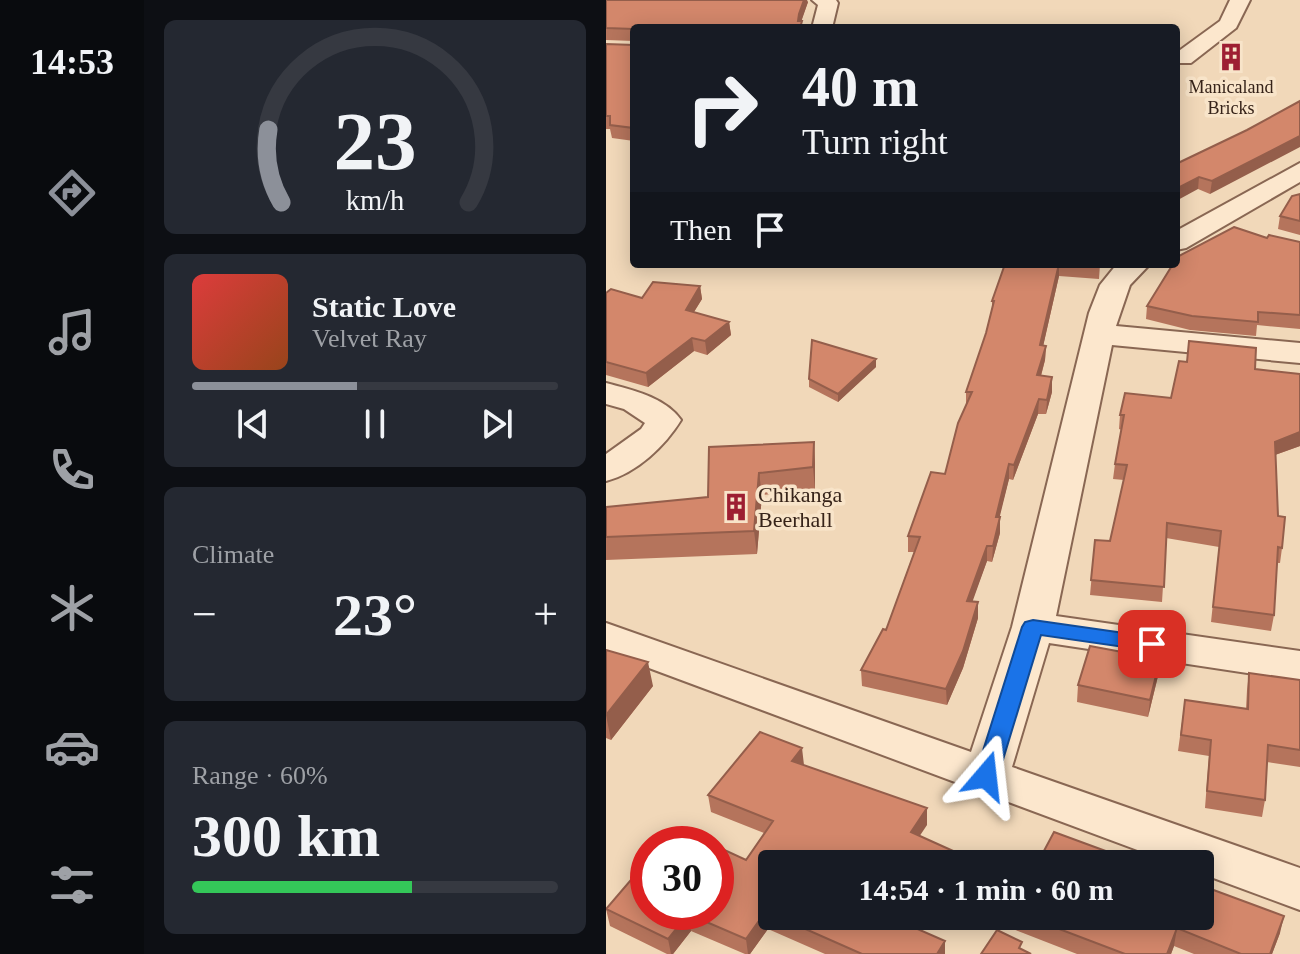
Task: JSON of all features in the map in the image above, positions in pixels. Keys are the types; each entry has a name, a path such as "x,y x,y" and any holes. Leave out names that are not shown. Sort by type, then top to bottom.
{"street":[{"path":"822,0 828,3 823,24"},
{"path":"1183,58 1229,24 1240,0"},
{"path":"1180,240 1300,171"},
{"path":"1208,223 1250,235"},
{"path":"986,776 1033,627 1099,334 1112,289 1122,272 1129,268"},
{"path":"1099,334 1300,353"},
{"path":"606,393 636,402 664,420 654,436 606,470"},
{"path":"1033,627 1300,666"},
{"path":"606,637 1300,889"}],"building":[{"path":"606,0 804,0 798,21 802,21 801,24 630,24 630,29 606,28"},
{"path":"606,44 630,45 630,128 610,125 610,116 606,116"},
{"path":"1300,101 1300,136 1212,181 1199,177 1180,187 1180,162"},
{"path":"1300,194 1300,221 1280,216 1292,196"},
{"path":"1234,227 1267,238 1269,235 1300,242 1300,315 1258,312 1258,322 1192,316 1147,306 1171,268 1180,268 1180,255"},
{"path":"1004,268 1058,268 1040,345 1046,346 1037,375 1052,377 1047,400 1039,399 1014,465 1009,464 996,517 1000,517 993,546 987,546 967,601 978,602 963,651 946,689 861,670 883,629 886,630 920,537 908,536 931,472 945,474 958,423 972,392 966,392 986,333 992,301"},
{"path":"653,282 700,286 686,310 729,322 705,341 692,338 646,373 606,362 606,293 611,289 642,298"},
{"path":"812,340 876,359 838,394 809,379"},
{"path":"1189,341 1256,348 1255,369 1300,374 1300,432 1275,442 1278,516 1285,517 1282,548 1278,547 1274,615 1213,607 1221,531 1167,523 1164,587 1091,580 1095,540 1110,541 1127,465 1115,464 1125,393 1171,398 1179,361 1187,362"},
{"path":"814,442 813,467 759,473 754,531 606,537 606,507 708,497 709,447"},
{"path":"1090,646 1160,659 1150,700 1078,685"},
{"path":"606,650 648,662 606,715"},
{"path":"1249,673 1300,680 1300,750 1268,745 1265,800 1207,791 1211,740 1181,735 1185,700 1248,709"},
{"path":"760,732 802,748 792,761 927,808 911,832 951,850 758,850 758,922 746,939 725,930 734,930 734,854 746,860 773,821 708,795"},
{"path":"1054,832 1103,850 1044,850"},
{"path":"630,881 630,921 606,909"},
{"path":"1214,890 1284,916 1270,954 1241,954 1182,930 1214,930"},
{"path":"649,930 675,930 668,939"},
{"path":"808,930 920,930 945,941 937,954 862,954"},
{"path":"997,930 1022,942 1019,948 1031,954 981,954"},
{"path":"1062,930 1176,930 1167,954 1125,954"}],"place":[{"name":"Manicaland Bricks","path":"1231,57"},
{"name":"Chikanga Beerhall","path":"736,507"}],"route":[{"path":"986,776 1033,627 1152,644"}]}
